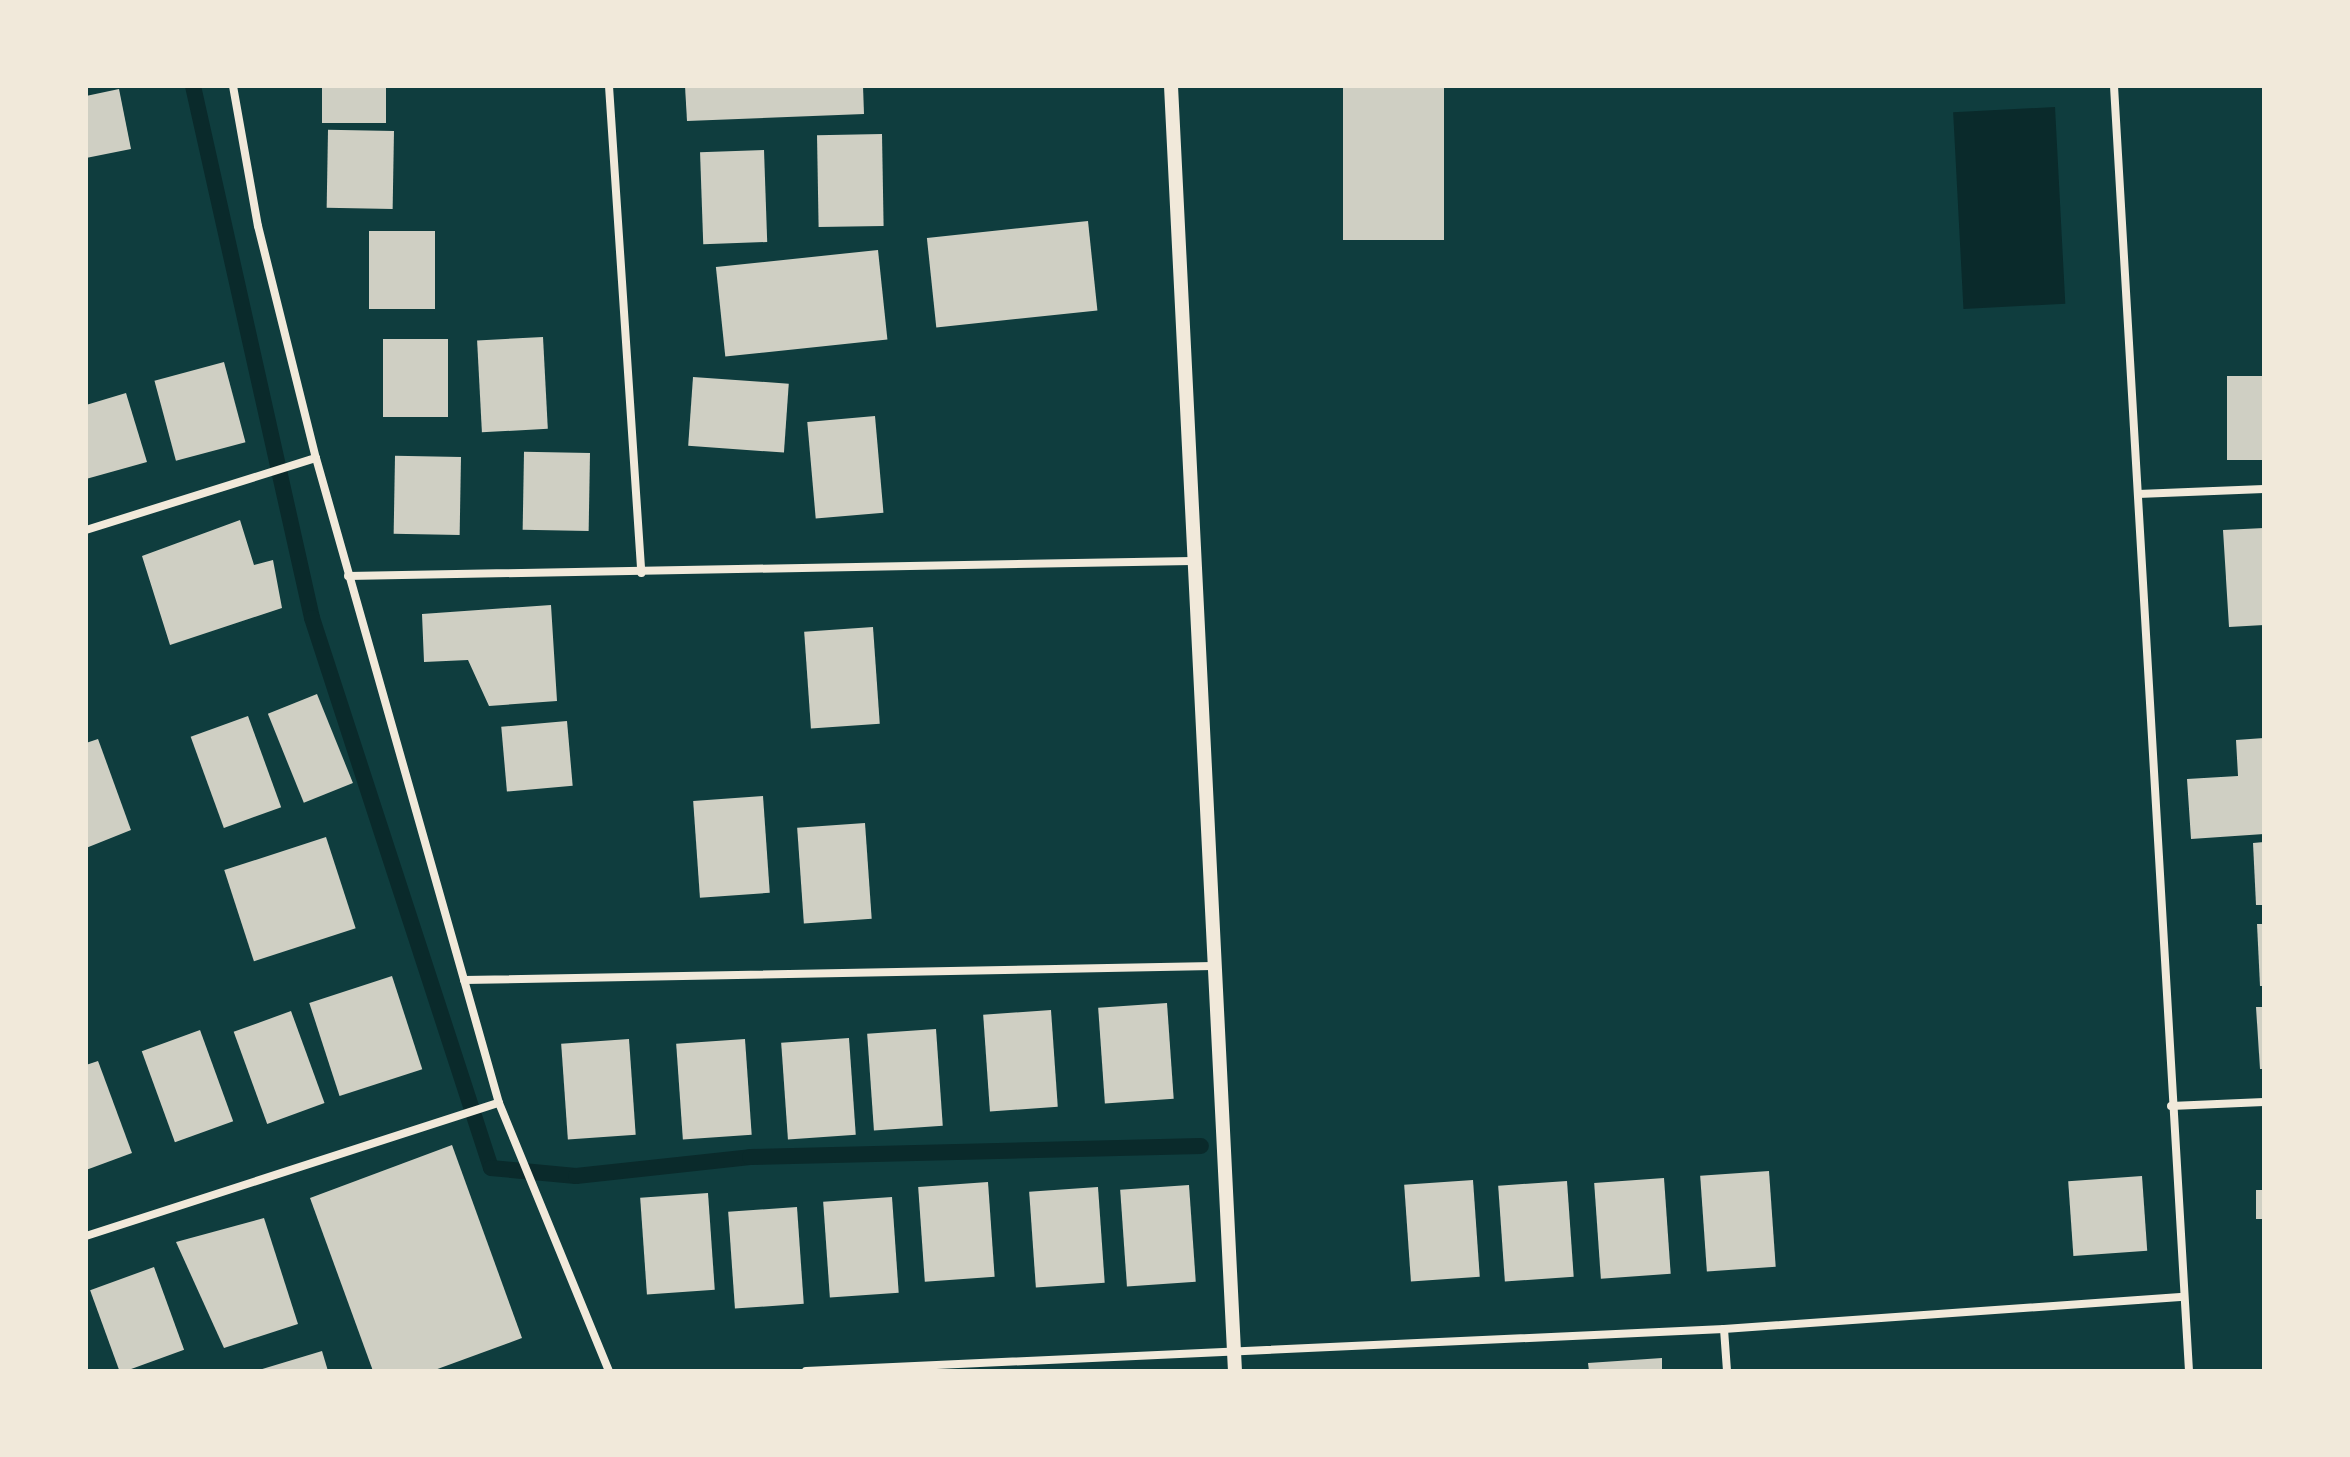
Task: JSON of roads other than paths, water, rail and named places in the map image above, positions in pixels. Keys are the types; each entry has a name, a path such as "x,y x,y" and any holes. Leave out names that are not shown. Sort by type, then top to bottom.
{"street":[{"path":"233,86 258,226 316,458 499,1103 609,1371"},
{"path":"609,86 641,573"},
{"path":"1171,86 1192,561 1235,1371"},
{"path":"2114,86 2171,1106 2189,1371"},
{"path":"86,530 316,458"},
{"path":"2138,494 2264,489"},
{"path":"348,576 1192,561"},
{"path":"464,980 1213,966"},
{"path":"2171,1106 2264,1102"},
{"path":"86,1236 499,1103"},
{"path":"806,1371 1724,1329 2184,1297"},
{"path":"1724,1329 1727,1371"}],"water":[{"path":"2055,107 2065,304 1963,309 1953,112"}],"waterway":[{"path":"193,86 312,618 491,1168 576,1176 750,1157 1201,1146"}]}
